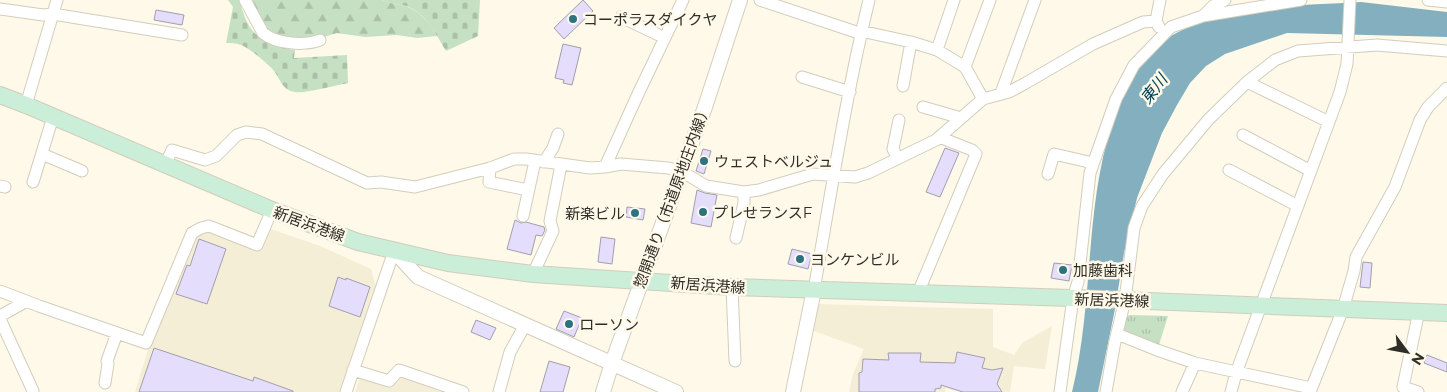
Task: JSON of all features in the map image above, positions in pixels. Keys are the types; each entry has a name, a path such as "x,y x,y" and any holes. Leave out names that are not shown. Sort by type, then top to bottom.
{"main road":[{"name":"新居浜港線","path":"0,95 26,104 272,210 358,242 448,263 534,274 732,287 1447,313"}],"street":[{"path":"26,104 57,0"},
{"path":"244,0 263,33 268,37 291,42 313,43 320,40"},
{"path":"605,168 683,0"},
{"name":"惣開通り（市道原地庄内線）","path":"603,392 740,0"},
{"path":"760,0 856,32 861,31 911,42 937,50 965,67 983,99"},
{"path":"794,392 861,31 869,0"},
{"path":"937,50 954,0"},
{"path":"965,67 990,0"},
{"path":"1001,93 1035,0"},
{"path":"1160,0 1156,21 1163,34"},
{"path":"1203,16 1213,6 1225,0"},
{"path":"1060,392 1078,282 1090,173 1116,99 1128,75 1142,56 1171,27 1203,16 1301,0"},
{"path":"1231,392 1236,373 1340,92 1347,64 1350,0"},
{"path":"1428,0 1447,2"},
{"path":"0,9 43,15 53,14 182,34"},
{"path":"621,17 665,38"},
{"path":"165,165 172,150 205,160 216,156 237,135 246,132 262,134 367,183 381,182 415,187 490,168 514,159 590,168 605,168 621,164 681,171 706,186 744,192 759,190 813,174 855,177 868,173 940,137 983,99 1009,92 1093,44 1143,22 1156,21"},
{"path":"903,86 911,42"},
{"path":"1106,392 1125,300 1134,228 1142,206 1163,174 1208,120 1247,82 1275,60 1298,51 1377,45 1447,51"},
{"path":"802,77 850,92"},
{"path":"1247,82 1329,122"},
{"path":"1117,334 1196,363 1311,390 1343,309 1356,257 1395,187 1420,120 1428,107 1447,88"},
{"path":"923,107 961,118"},
{"path":"33,182 53,117"},
{"path":"898,157 893,149 899,120"},
{"path":"523,216 528,190 539,161 553,148 558,134"},
{"path":"1243,135 1311,171"},
{"path":"918,293 976,154 972,150 940,137"},
{"path":"42,154 82,171"},
{"path":"1048,174 1054,154 1093,164"},
{"path":"534,274 553,231 550,221 561,165"},
{"path":"490,168 489,182 528,190"},
{"path":"1229,170 1298,206"},
{"path":"736,238 744,203 744,192"},
{"path":"0,291 25,302 146,343 192,233 209,226 257,244 272,210"},
{"path":"346,392 394,251 418,277 676,392"},
{"path":"732,287 736,360"},
{"path":"25,302 0,317 33,391"},
{"path":"1418,312 1403,387 1418,392"},
{"path":"499,392 510,352 525,325"},
{"path":"105,383 107,361 117,333"},
{"path":"1186,391 1196,363"},
{"path":"354,370 389,381 399,370 463,392"}],"shaded area":[{"path":"271,229 320,246 371,269 376,287 340,392 135,392 149,346 198,235 209,231 260,250"},
{"path":"816,304 993,309 993,347 1014,355 1022,343 1052,326 1045,369 1014,366 1010,392 960,392 946,388 945,392 849,392 853,374 864,349 811,330"},
{"path":"403,375 452,392 355,392 360,377"}],"green space":[{"path":"228,0 240,0 246,21 256,34 269,43 295,50 294,58 347,55 348,83 306,92 295,92 287,89 272,68 264,61 244,46 226,43 233,7"},
{"path":"247,0 382,0 405,6 420,14 437,36 417,38 397,35 365,37 337,33 317,39 289,40 268,35"},
{"path":"382,0 480,0 478,36 446,51 430,25 413,9"},
{"path":"1129,315 1168,316 1158,348 1122,334 1125,318"}],"water":[{"name":"東川","path":"1361,2 1447,12 1447,37 1287,33 1225,54 1206,66 1190,83 1162,133 1137,198 1124,253 1098,392 1072,392 1084,325 1093,223 1103,157 1121,95 1136,71 1160,43 1188,27 1210,18 1247,10"}],"building":[{"name":"コーポラスダイクヤ","path":"583,0 593,11 564,39 554,28"},
{"path":"156,10 184,15 182,25 154,20"},
{"path":"563,44 581,48 572,85 563,83 564,80 555,78"},
{"path":"945,148 959,153 940,197 926,192"},
{"name":"ウェストベルジュ","path":"703,149 711,151 704,174 696,171"},
{"name":"プレせランスF","path":"697,190 717,195 711,227 691,223"},
{"name":"新楽ビル","path":"627,207 645,209 643,220 626,217"},
{"path":"515,220 521,223 526,222 544,227 545,230 542,236 536,235 531,255 507,249"},
{"path":"601,237 615,239 612,264 598,262"},
{"path":"199,239 226,249 207,304 176,294 187,265 190,266"},
{"name":"ヨンケンビル","path":"792,249 812,254 808,269 788,264"},
{"path":"1363,262 1372,263 1370,288 1360,287"},
{"name":"加藤歯科","path":"1054,263 1072,265 1069,281 1051,278"},
{"path":"338,277 370,287 360,317 329,306"},
{"name":"ローソン","path":"564,311 582,318 574,337 556,329"},
{"path":"476,320 496,328 490,340 471,332"},
{"path":"154,348 253,381 254,377 293,392 139,392"},
{"path":"957,352 985,358 982,368 992,370 1003,368 997,384 1002,392 963,392 941,385 941,388 935,389 935,392 859,392 859,373 862,372 863,359 889,360 888,353 921,353 920,362 955,363"},
{"path":"1427,355 1447,363 1447,372 1424,363"},
{"path":"549,361 570,367 563,392 540,392"}],"place":[{"name":"コーポラスダイクヤ","path":"573,19"},
{"name":"ウェストベルジュ","path":"704,161"},
{"name":"プレせランスF","path":"703,212"},
{"name":"新楽ビル","path":"635,213"},
{"name":"ヨンケンビル","path":"800,259"},
{"name":"加藤歯科","path":"1063,270"},
{"name":"ローソン","path":"569,324"}]}
